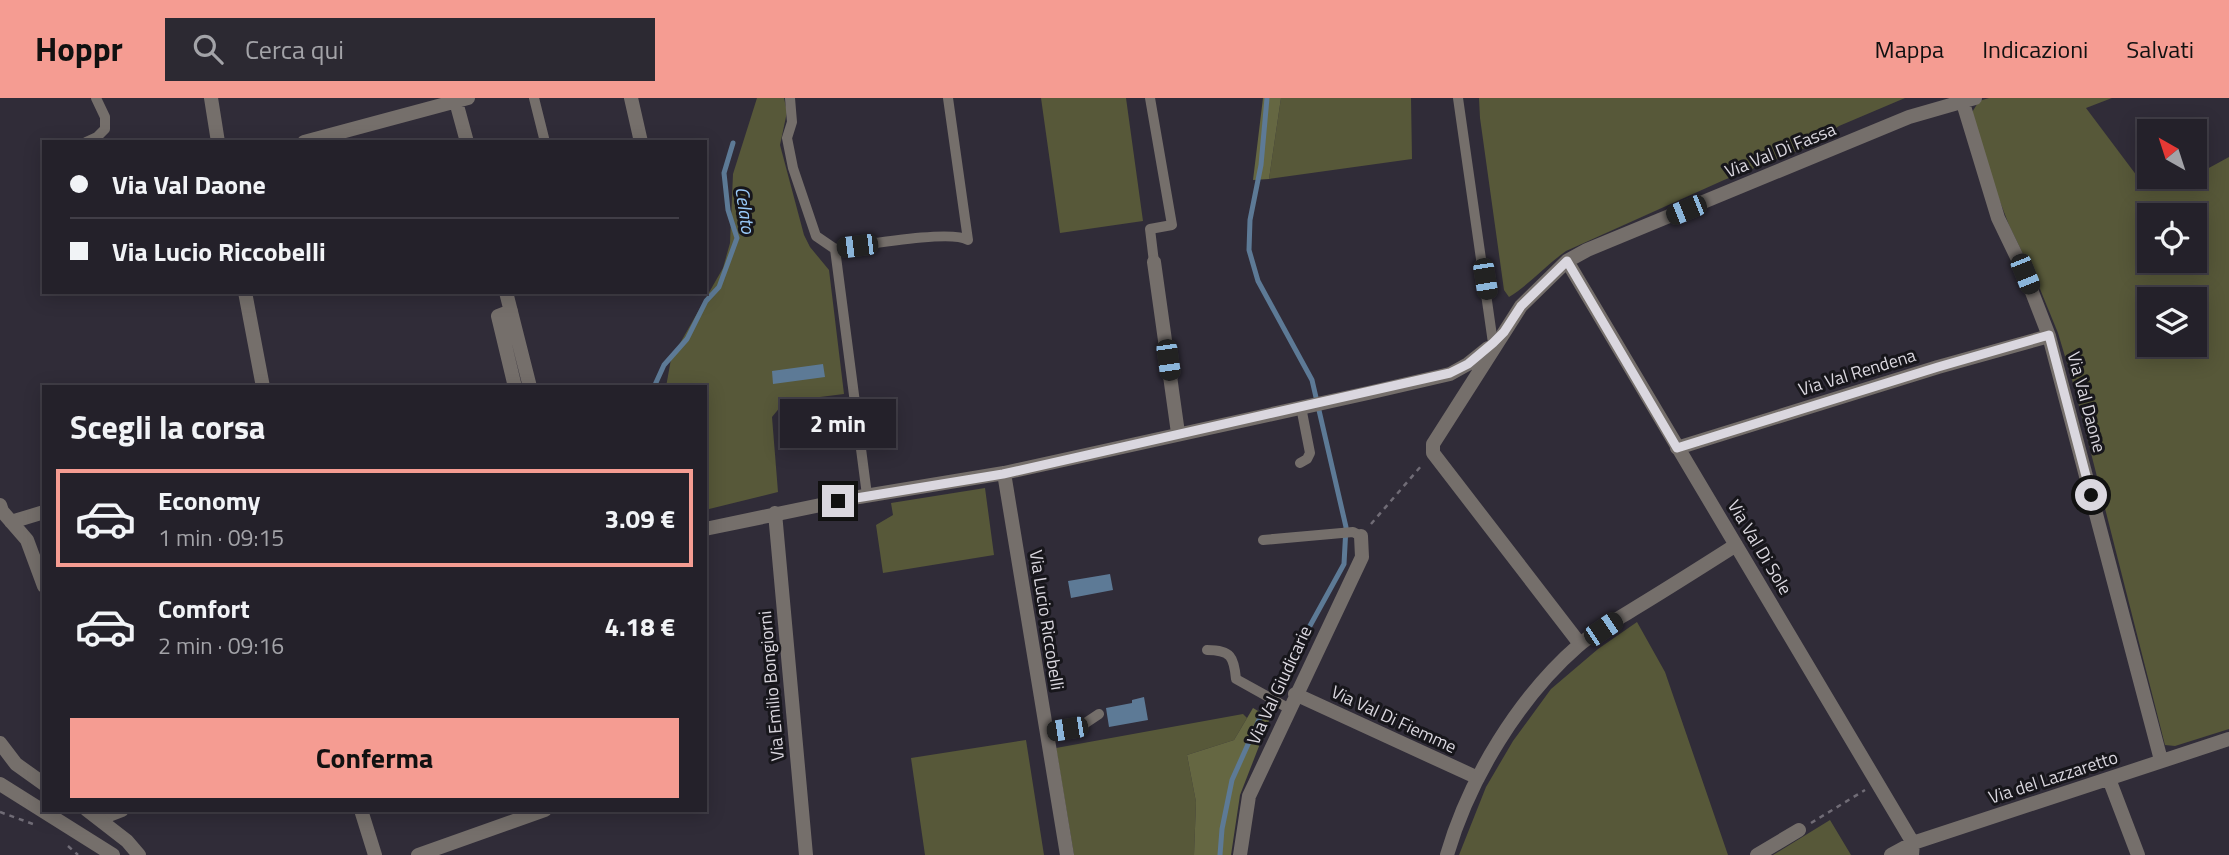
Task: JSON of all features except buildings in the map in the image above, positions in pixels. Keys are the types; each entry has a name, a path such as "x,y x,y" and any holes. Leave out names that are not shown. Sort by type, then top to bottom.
{"street":[{"path":"211,98 218,140"},
{"path":"631,98 641,140"},
{"path":"311,140 460,99 467,140"},
{"name":"Via Val Di Fassa","path":"1580,644 1433,453 1433,444 1521,306 1567,261 1587,250 1909,117 1969,100"},
{"name":"Via Val Daone","path":"1969,100 1998,219 2025,274 2049,335 2161,760"},
{"name":"Via Val Di Sole","path":"1567,261 1737,545 1912,849"},
{"path":"1154,262 1178,433"},
{"path":"246,294 263,385"},
{"path":"507,294 530,385"},
{"path":"511,311 498,316 515,385"},
{"path":"707,529 867,495 1003,474 1450,373 1468,364 1504,332"},
{"name":"Via Val Rendena","path":"1677,448 2049,335"},
{"path":"1450,373 1462,382 1463,396"},
{"name":"Via Lucio Riccobelli","path":"1003,474 1067,855"},
{"path":"0,505 27,540 42,581"},
{"path":"11,522 42,513"},
{"name":"Via Emilio Bongiorni","path":"775,513 806,855"},
{"name":"Via Val Giudicarie","path":"1240,855 1249,796 1283,706 1295,694 1362,556 1357,534"},
{"path":"1447,855 1478,778 1510,725 1541,683 1580,644 1737,545"},
{"name":"Via Val Di Fiemme","path":"1295,694 1478,778"},
{"path":"0,731 0,742 16,764 42,783"},
{"name":"Via del Lazzaretto","path":"1891,855 2161,760 2229,739"},
{"path":"2109,779 2138,855"},
{"path":"0,784 42,810"},
{"path":"45,812 113,855"},
{"path":"90,812 127,841 139,855"},
{"path":"101,818 117,812"},
{"path":"362,812 376,855"},
{"path":"418,855 539,812"},
{"path":"1757,855 1799,830"},
{"path":"369,840 370,855"}],"lane":[{"path":"90,140 105,129 105,117 96,98"},
{"path":"534,98 544,140"},
{"path":"790,98 792,122 787,138 793,167 816,236 835,249 940,236 961,236 968,240 948,98"},
{"path":"1150,98 1171,225 1150,229 1154,262"},
{"path":"1458,98 1493,343"},
{"path":"835,249 867,495"},
{"path":"1300,463 1307,459 1310,453 1312,405"},
{"path":"1262,540 1340,532 1357,534"},
{"path":"1207,650 1221,650 1229,655 1234,662 1236,679 1283,706"},
{"path":"1047,733 1084,724 1098,714"}],"path":[{"path":"1357,534 1427,461"},
{"path":"1799,830 1870,787"},
{"path":"0,812 40,827"},
{"path":"61,841 78,855"}],"green space":[{"path":"757,98 784,98 787,112 780,145 804,235 829,270 844,394 788,401 772,417 778,492 707,510 707,385 666,385 671,359 723,268 730,243 733,174"},
{"path":"1041,98 1126,98 1143,221 1060,233"},
{"path":"1263,98 1281,98 1269,179 1253,180"},
{"path":"1281,98 1411,98 1412,159 1269,179"},
{"path":"1479,98 1905,98 1839,126 1810,146 1724,180 1566,251 1509,297 1504,290"},
{"path":"1989,98 2112,98 2086,108 2137,176 2137,189 2207,189 2207,169 2229,157 2229,729 2175,746 2165,745 2075,390 2058,333 2009,225 1987,168 1971,114 1979,101"},
{"path":"985,488 994,555 883,573 876,525 893,515 891,503"},
{"path":"1637,622 1665,672 1728,855 1459,855 1486,787 1513,741 1551,689 1598,649"},
{"path":"1253,708 1270,718 1240,795 1231,855 1194,855 1196,802 1187,755 1234,740"},
{"path":"1243,714 1247,718 1234,740 1187,755 1196,802 1194,855 1074,855 1056,748"},
{"path":"1026,740 1044,855 925,855 911,758"},
{"path":"1830,820 1851,855 1773,855"}],"water":[{"path":"823,364 825,377 773,384 772,371"},
{"path":"1110,574 1113,590 1071,598 1068,581"},
{"path":"1144,697 1148,720 1109,727 1106,708 1132,703 1132,700"}],"waterway":[{"path":"1220,855 1222,829 1232,780 1262,713 1344,564 1346,527 1312,380 1258,281 1249,250 1250,220 1261,165 1267,98"},
{"name":"Celato","path":"655,385 664,365 687,339 706,301 719,287 737,238 728,210 724,173 733,143"}],"route":[{"path":"838,501 1003,474 1450,373 1480,356 1504,332 1538,286 1567,261 1677,448 2049,335 2091,495"}]}
